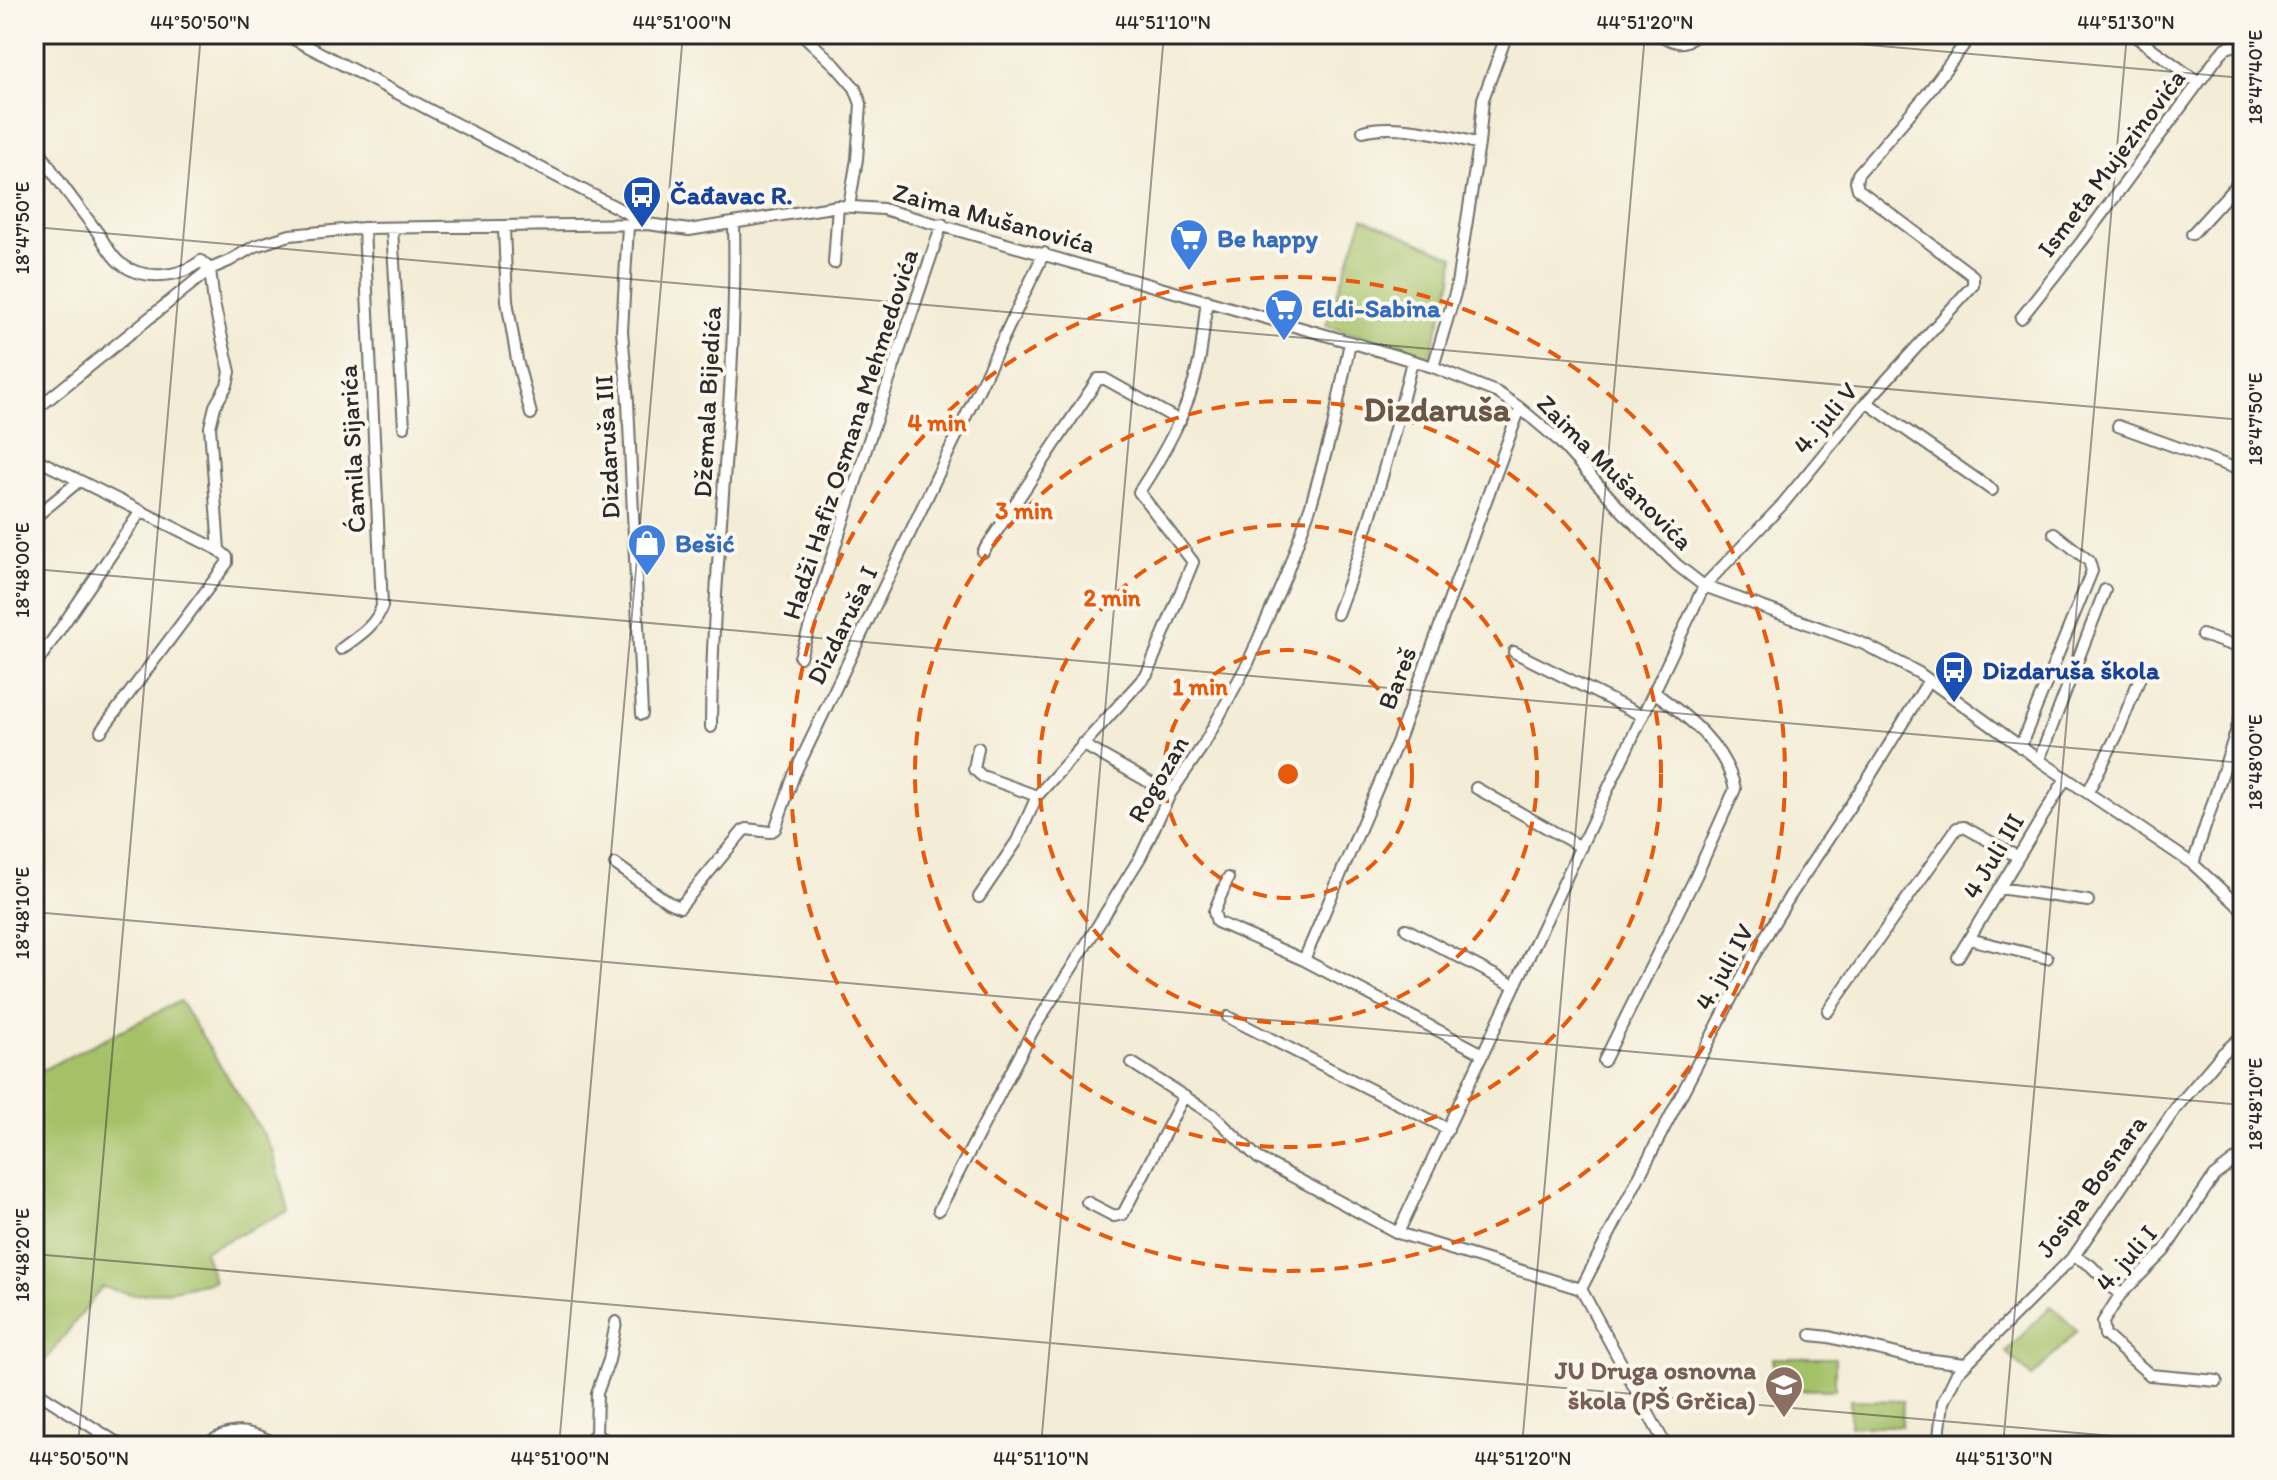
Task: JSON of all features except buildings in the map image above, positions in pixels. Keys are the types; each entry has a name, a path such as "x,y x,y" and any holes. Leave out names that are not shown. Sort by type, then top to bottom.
{"street":[{"path":"284,34 648,224"},
{"path":"802,34 855,88 861,104 857,159 843,206 834,263"},
{"path":"1433,367 1456,290 1483,99 1507,34"},
{"path":"1658,34 1674,43 1683,44 1698,34"},
{"name":"4. juli V","path":"1704,586 1781,506 1866,402 1973,285 1973,276 1858,189 1856,181 1858,174 1927,94 1972,34"},
{"path":"2132,34 2198,82"},
{"name":"Ismeta Mujezinovića","path":"2021,318 2082,241 2198,82 2226,48 2243,43"},
{"path":"1363,131 1375,128 1447,135 1479,144"},
{"path":"34,140 61,184 119,262 141,274 178,273 201,261 210,269 214,304 230,372 215,406 210,427 219,550"},
{"path":"2192,234 2243,178"},
{"name":"Zaima Mušanovića","path":"648,224 689,230 843,206 883,209 1350,342 1433,367 1498,393 1558,440 1624,513 1677,565 1704,586 1871,647 1929,680 2020,747 2193,864 2243,910"},
{"name":"Džemala Bijedića","path":"711,727 711,671 736,288 734,223"},
{"path":"34,411 210,269 255,246 290,235 364,228 648,224"},
{"name":"Hadži Hafiz Osmana Mehmedovića","path":"800,657 942,224"},
{"name":"Dizdaruša III","path":"628,226 622,331 642,714"},
{"name":"Ćamila Sijarića","path":"341,649 378,618 382,606 364,228"},
{"path":"504,228 507,301 517,360 531,414"},
{"name":"Ćamila Sijarića","path":"392,229 404,427"},
{"name":"Dizdaruša I","path":"615,864 668,902 680,907 743,831 770,832 775,829 794,775 1044,253"},
{"path":"979,897 1017,841 1037,796 1147,674 1193,562 1139,492 1162,457 1180,421 1199,363 1207,300"},
{"name":"Rogozan","path":"939,1210 1033,1030 1141,856 1170,794 1204,744 1248,663 1286,575 1311,505 1350,342"},
{"path":"1337,614 1382,486 1412,361"},
{"path":"983,552 1098,379 1105,379 1180,421"},
{"path":"1866,402 1992,490"},
{"name":"Bareš","path":"1304,960 1398,740 1520,408"},
{"path":"2118,426 2243,471"},
{"path":"34,458 219,550 227,557 227,563 101,731"},
{"path":"34,518 79,481"},
{"path":"34,667 141,511"},
{"path":"2020,747 2092,571 2089,561 2054,533"},
{"path":"1398,1233 1704,586"},
{"path":"2039,760 2105,590"},
{"path":"2202,635 2243,649"},
{"path":"1514,652 1643,716"},
{"name":"4. juli IV","path":"1581,1289 1750,962 1929,680"},
{"path":"2088,792 2117,735 2139,680"},
{"path":"1604,1061 1696,876 1735,789 1705,734 1691,719 1654,692"},
{"path":"2193,864 2243,710"},
{"path":"1082,744 1170,794"},
{"path":"978,748 974,769 982,776 1037,796"},
{"name":"4 Juli III","path":"1958,957 2066,778"},
{"path":"1476,788 1581,847"},
{"path":"1828,1011 1957,828 1964,827 2018,857"},
{"path":"1228,878 1214,912 1217,922 1304,960 1483,1054"},
{"path":"1999,888 2088,901"},
{"path":"1406,929 1515,986"},
{"path":"1969,939 2047,958"},
{"path":"1228,1017 1448,1129"},
{"name":"Josipa Bosnara","path":"1938,1446 1943,1402 1957,1373 2074,1256 2176,1108 2221,1055 2243,1035"},
{"path":"1132,1063 1213,1115 1258,1158 1398,1233 1581,1289 1666,1446"},
{"path":"1087,1202 1114,1216 1123,1214 1184,1096"},
{"name":"4. juli I","path":"2217,1381 2150,1375 2114,1345 2104,1332 2103,1322 2120,1295 2164,1251 2214,1176 2243,1154"},
{"path":"2074,1256 2090,1265 2120,1295"},
{"path":"596,1435 597,1393 609,1360 616,1322"},
{"path":"1811,1335 1909,1357 1965,1364"},
{"path":"34,1390 122,1446"},
{"path":"204,1446 233,1431 253,1433 282,1446"},
{"path":"587,1446 596,1435"},
{"path":"596,1435 618,1446"}],"green space":[{"path":"1363,218 1454,257 1452,280 1430,356 1326,326"},
{"path":"180,1001 273,1150 288,1212 204,1251 214,1281 135,1295 102,1287 34,1375 34,1074"},
{"path":"2051,1306 2077,1331 2032,1377 2006,1352"},
{"path":"1773,1358 1835,1358 1835,1390 1773,1389"},
{"path":"1850,1400 1903,1401 1902,1426 1850,1426"}],"place":[{"name":"Čađavac R.","path":"642,229"},
{"name":"Be happy","path":"1189,272"},
{"name":"Eldi-Sabina","path":"1284,342"},
{"name":"Bešić","path":"647,577"},
{"name":"Dizdaruša škola","path":"1954,704"},
{"name":"JU Druga osnovna škola (PŠ Grčica)","path":"1784,1419"}],"district":[{"name":"Dizdaruša","path":"1437,409"}]}
